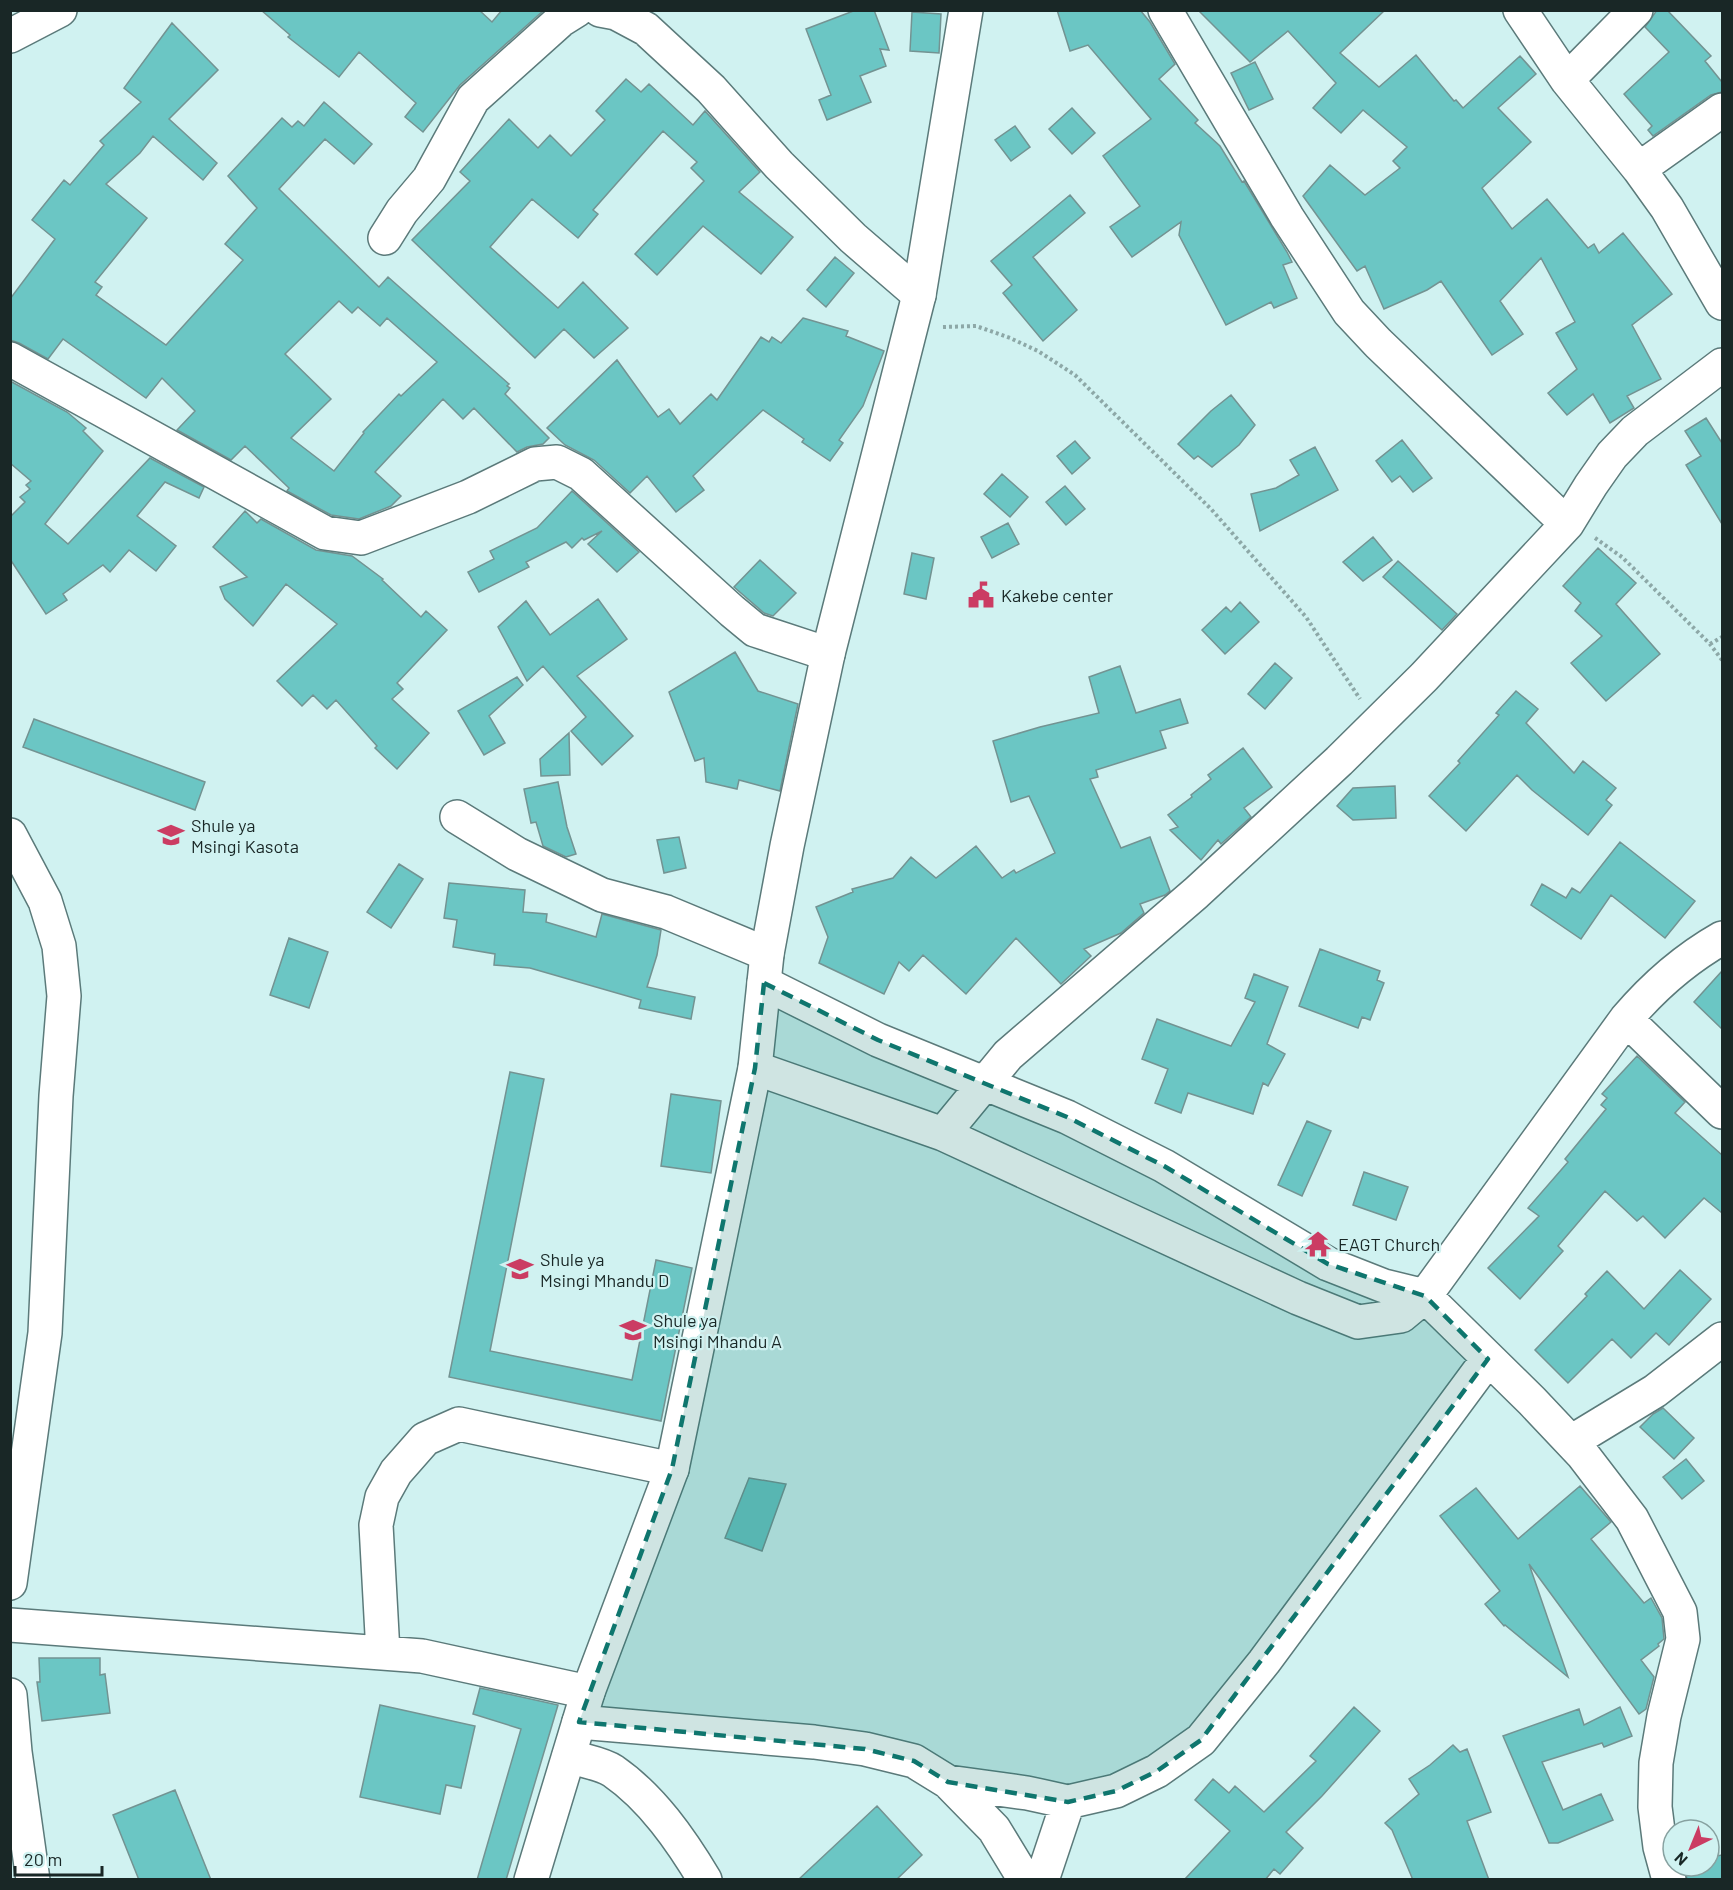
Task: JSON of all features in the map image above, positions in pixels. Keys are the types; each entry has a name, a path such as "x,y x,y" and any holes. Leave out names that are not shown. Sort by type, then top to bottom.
{"street":[{"path":"10,36 60,10"},
{"path":"385,238 402,211 429,179 473,99 561,20 577,10"},
{"path":"600,10 616,13 646,29 711,89 779,165 853,238 920,295"},
{"path":"531,1880 584,1707 672,1469 755,1068 766,968 787,846 828,654 920,295 966,10"},
{"path":"1165,10 1287,217 1349,312 1378,343 1569,523"},
{"path":"1520,10 1567,80 1639,169 1687,239 1722,303"},
{"path":"1567,80 1636,10"},
{"path":"1639,169 1722,110"},
{"path":"10,359 324,533 361,538 468,497 535,464 557,462 581,474 755,630 828,654"},
{"path":"943,1134 1008,1054 1196,893 1339,761 1424,676 1569,523 1612,455 1635,431 1722,365"},
{"path":"457,817 517,854 602,895 666,912 766,968 878,1040 1067,1117 1164,1166 1328,1264 1384,1286 1425,1296 1583,1455 1632,1520 1680,1612 1683,1639 1664,1716 1656,1763 1655,1807 1660,1847 1669,1880"},
{"path":"10,835 45,900 59,946 64,996 56,1096 45,1333 10,1583"},
{"path":"755,1068 943,1134 1298,1298 1358,1322 1401,1316 1425,1296 1626,1018 1648,992 1683,963 1722,938"},
{"path":"1626,1018 1722,1112"},
{"path":"1570,1442 1655,1391 1722,1339"},
{"path":"948,1782 1027,1793 1068,1802 1116,1791 1157,1771 1201,1740 1264,1662 1488,1359"},
{"path":"383,1653 376,1525 382,1497 396,1472 425,1439 459,1424 672,1469"},
{"path":"10,1625 422,1656 584,1707 865,1749 914,1761 948,1782 994,1829 1025,1880"},
{"path":"10,1695 15,1752 33,1880"},
{"path":"569,1756 611,1770 646,1800 685,1847 705,1880"},
{"path":"1042,1880 1068,1802"}],"path":[{"path":"912,328 976,326 1038,351 1076,375 1211,509 1306,617 1376,723"},
{"path":"1569,523 1622,558 1710,644 1722,660"},
{"path":"1710,644 1722,637"}],"highlighted area":[{"path":"764,983 878,1040 1067,1117 1164,1166 1328,1264 1425,1296 1488,1359 1201,1740 1157,1771 1116,1791 1068,1802 948,1782 914,1761 865,1749 579,1722 672,1469 755,1068"}],"building":[{"path":"261,10 479,10 492,22 502,10 544,10 460,85 423,132 405,117 416,103 359,52 339,77 288,37 290,35"},
{"path":"856,10 874,10 889,50 880,49 886,66 860,76 871,102 827,120 819,100 831,95 806,29"},
{"path":"1057,10 1140,10 1150,22 1175,64 1159,79 1198,120 1195,123 1220,146 1242,182 1244,181 1292,262 1283,265 1297,298 1274,308 1271,302 1226,325 1179,235 1181,222 1132,257 1110,227 1140,206 1103,156 1151,119 1088,45 1070,51"},
{"path":"1198,10 1385,10 1340,53 1379,87 1416,55 1454,101 1456,100 1463,108 1520,56 1536,74 1498,108 1531,142 1482,188 1512,229 1547,199 1588,248 1594,244 1599,253 1623,233 1672,294 1632,325 1661,379 1627,396 1634,408 1610,423 1593,394 1567,415 1548,393 1577,369 1556,333 1575,322 1541,258 1500,301 1523,334 1492,355 1441,281 1427,290 1384,309 1365,266 1357,271 1303,196 1330,165 1365,195 1400,168 1393,161 1407,147 1363,110 1341,133 1313,108 1336,83 1288,31 1250,62"},
{"path":"1657,10 1667,10 1711,56 1705,61 1722,82 1722,92 1711,95 1653,136 1648,130 1652,126 1624,94 1669,52 1645,27"},
{"path":"912,12 941,14 939,53 910,51"},
{"path":"172,23 218,70 169,119 217,163 203,180 153,136 140,153 106,184 147,218 95,282 102,287 96,295 166,345 243,260 225,244 257,208 228,176 282,118 292,127 298,121 304,126 324,102 372,144 354,164 325,139 279,189 379,287 388,277 509,384 507,386 510,388 505,394 549,438 543,444 527,447 517,452 474,408 463,419 443,399 375,472 401,496 391,506 359,519 331,515 287,491 289,488 245,446 231,460 177,430 195,411 162,378 146,398 63,339 48,359 10,340 10,299 55,239 32,220 64,180 70,185 104,145 100,141 141,102 124,88","holes":["339,301 352,313 358,307 380,326 387,318 437,362 401,396 399,394 363,432 334,471 291,438 331,399 285,354"]},
{"path":"1255,62 1273,99 1249,110 1231,73"},
{"path":"626,79 641,92 649,84 693,125 705,111 760,172 739,192 793,237 761,274 703,226 657,275 635,254 704,181 691,168 697,162 663,131 593,210 598,214 578,238 532,199 490,247 558,308 583,282 628,328 594,358 564,329 535,358 412,240 470,181 460,172 509,119 538,148 550,135 571,156 605,120 596,111"},
{"path":"1072,108 1095,133 1072,154 1049,129"},
{"path":"1015,126 1030,147 1011,161 995,140"},
{"path":"1070,195 1085,213 1033,257 1077,310 1043,341 1003,293 1012,285 991,261"},
{"path":"835,257 854,273 826,307 807,290"},
{"path":"803,318 848,331 846,336 884,351 863,406 839,440 843,443 830,461 802,442 804,439 763,410 693,476 704,490 676,512 647,476 630,493 594,460 565,445 547,428 617,360 658,417 669,409 680,424 711,394 717,400 761,337 769,342 772,337 781,343"},
{"path":"10,381 67,412 86,428 83,431 103,451 45,524 68,544 150,458 204,487 199,498 165,482 137,516 176,546 156,571 129,550 110,572 103,565 63,594 67,600 46,614 10,559 10,517 25,502 20,497 30,489 26,485 31,481 10,463"},
{"path":"1231,395 1255,425 1239,445 1212,467 1198,456 1194,459 1178,444 1211,411"},
{"path":"1706,418 1722,443 1722,524 1686,465 1701,456 1685,431"},
{"path":"1402,440 1432,478 1413,492 1400,476 1392,482 1376,461"},
{"path":"1075,441 1090,458 1072,474 1057,456"},
{"path":"1315,447 1338,490 1260,531 1251,494 1276,488 1299,475 1290,460"},
{"path":"1002,474 1028,497 1010,517 984,494"},
{"path":"1065,486 1085,509 1066,525 1046,502"},
{"path":"572,491 639,552 617,572 588,544 602,531 584,540 582,538 572,548 566,542 526,562 529,567 479,592 468,572 494,559 490,551 537,528"},
{"path":"245,511 257,523 261,519 316,550 352,556 383,579 421,617 426,611 447,630 397,683 403,689 392,699 429,733 397,769 375,748 377,746 336,700 327,709 313,695 302,706 277,681 337,624 286,584 253,626 225,599 220,587 247,577 213,547"},
{"path":"1008,523 1019,544 992,558 981,537"},
{"path":"1373,537 1392,560 1363,581 1343,562"},
{"path":"1598,548 1636,583 1616,604 1660,654 1606,701 1571,663 1602,636 1575,611 1581,603 1563,586"},
{"path":"912,553 934,558 926,599 904,594"},
{"path":"760,560 796,593 773,616 764,613 734,587"},
{"path":"1398,561 1457,614 1442,630 1383,577"},
{"path":"598,599 627,639 577,676 633,736 602,765 571,731 586,717 543,666 527,681 498,627 526,601 550,635"},
{"path":"1240,602 1259,622 1225,654 1202,630 1226,607 1231,612"},
{"path":"735,652 758,691 798,704 780,791 739,780 737,789 706,782 704,758 695,761 669,692"},
{"path":"1275,663 1292,678 1265,709 1248,694"},
{"path":"1120,666 1136,713 1180,699 1188,723 1160,731 1166,748 1096,770 1098,777 1090,779 1121,848 1150,837 1170,891 1140,904 1144,913 1121,933 1084,949 1091,956 1061,984 1016,938 966,994 923,955 909,971 899,962 884,994 819,963 828,937 816,907 853,892 852,889 893,878 911,857 936,878 976,846 1002,878 1014,870 1016,873 1055,853 1029,796 1011,802 993,741 1099,713 1089,677"},
{"path":"517,677 523,685 489,716 505,743 484,755 458,711"},
{"path":"1516,691 1538,709 1526,723 1574,773 1583,761 1616,788 1606,800 1612,805 1588,835 1517,775 1466,831 1429,796 1460,763 1458,761 1499,715 1496,713"},
{"path":"34,719 205,782 195,810 23,747"},
{"path":"569,733 570,775 541,776 540,759"},
{"path":"1243,748 1272,787 1244,808 1251,817 1221,844 1218,840 1201,860 1170,830 1178,827 1168,815 1211,779 1208,775"},
{"path":"558,782 567,827 576,854 566,857 543,846 536,822 531,823 524,789"},
{"path":"1395,786 1396,818 1353,820 1337,806 1353,788"},
{"path":"679,837 686,868 664,873 657,840"},
{"path":"1620,842 1695,901 1665,938 1611,895 1581,939 1531,905 1542,884 1566,898 1572,888 1580,893"},
{"path":"399,864 423,879 391,928 367,912"},
{"path":"449,883 525,890 523,912 547,914 546,922 596,937 602,914 661,930 657,955 647,987 695,997 691,1019 639,1008 641,1000 530,968 494,965 495,954 453,947 457,920 444,918"},
{"path":"289,938 328,952 309,1008 270,995"},
{"path":"1320,949 1380,971 1377,980 1384,983 1370,1020 1362,1017 1358,1028 1299,1006"},
{"path":"1722,971 1722,1029 1694,1002"},
{"path":"1254,974 1288,987 1267,1044 1285,1054 1268,1086 1263,1083 1253,1114 1188,1093 1181,1113 1155,1103 1168,1069 1142,1059 1157,1019 1231,1046 1255,1002 1245,998"},
{"path":"1637,1056 1685,1102 1675,1113 1722,1155 1722,1213 1704,1198 1665,1238 1643,1216 1637,1221 1605,1191 1558,1246 1563,1251 1520,1299 1488,1268 1539,1216 1528,1208 1568,1162 1565,1159 1606,1109 1601,1105 1607,1098 1602,1094"},
{"path":"510,1072 544,1079 490,1351 632,1380 656,1260 692,1268 661,1421 449,1377"},
{"path":"671,1094 721,1101 711,1173 661,1166"},
{"path":"1307,1121 1331,1131 1302,1196 1278,1185"},
{"path":"1364,1172 1408,1187 1396,1220 1353,1205"},
{"path":"1680,1270 1711,1299 1669,1345 1656,1333 1631,1358 1612,1339 1568,1383 1535,1350 1587,1296 1585,1294 1607,1271 1644,1309"},
{"path":"1663,1408 1694,1438 1674,1459 1640,1427"},
{"path":"1686,1459 1704,1481 1682,1499 1663,1477"},
{"path":"749,1478 786,1484 762,1551 725,1538"},
{"path":"1580,1486 1611,1522 1591,1539 1644,1603 1651,1598 1662,1618 1664,1639 1641,1660 1654,1677 1646,1709 1639,1714 1529,1564 1568,1677 1504,1626 1485,1604 1500,1591 1440,1516 1476,1488 1518,1539"},
{"path":"39,1658 100,1658 100,1675 105,1674 110,1713 42,1721 37,1682 40,1682"},
{"path":"480,1688 558,1705 506,1880 477,1880 521,1729 473,1714"},
{"path":"380,1705 475,1726 461,1788 446,1785 440,1814 360,1797"},
{"path":"1354,1707 1380,1731 1322,1796 1286,1832 1303,1848 1280,1874 1274,1869 1265,1880 1184,1880 1230,1831 1195,1800 1213,1779 1229,1793 1235,1786 1264,1812 1316,1761 1310,1756"},
{"path":"1620,1707 1632,1736 1604,1747 1602,1743 1542,1762 1563,1810 1601,1794 1613,1820 1558,1843 1549,1843 1503,1736 1579,1709 1584,1725"},
{"path":"1453,1745 1460,1752 1467,1749 1491,1812 1467,1821 1489,1880 1413,1880 1392,1830 1385,1823 1419,1794 1409,1779"},
{"path":"175,1790 211,1880 139,1880 113,1815"},
{"path":"877,1806 922,1855 896,1880 798,1880"},
{"path":"1721,1855 1722,1880 1687,1880 1687,1878 1721,1878"}],"place":[{"name":"Kakebe center","path":"981,595"},
{"name":"Shule ya Msingi Kasota","path":"171,835"},
{"name":"EAGT Church","path":"1318,1244"},
{"name":"Shule ya Msingi Mhandu D","path":"520,1269"},
{"name":"Shule ya Msingi Mhandu A","path":"633,1330"}]}
